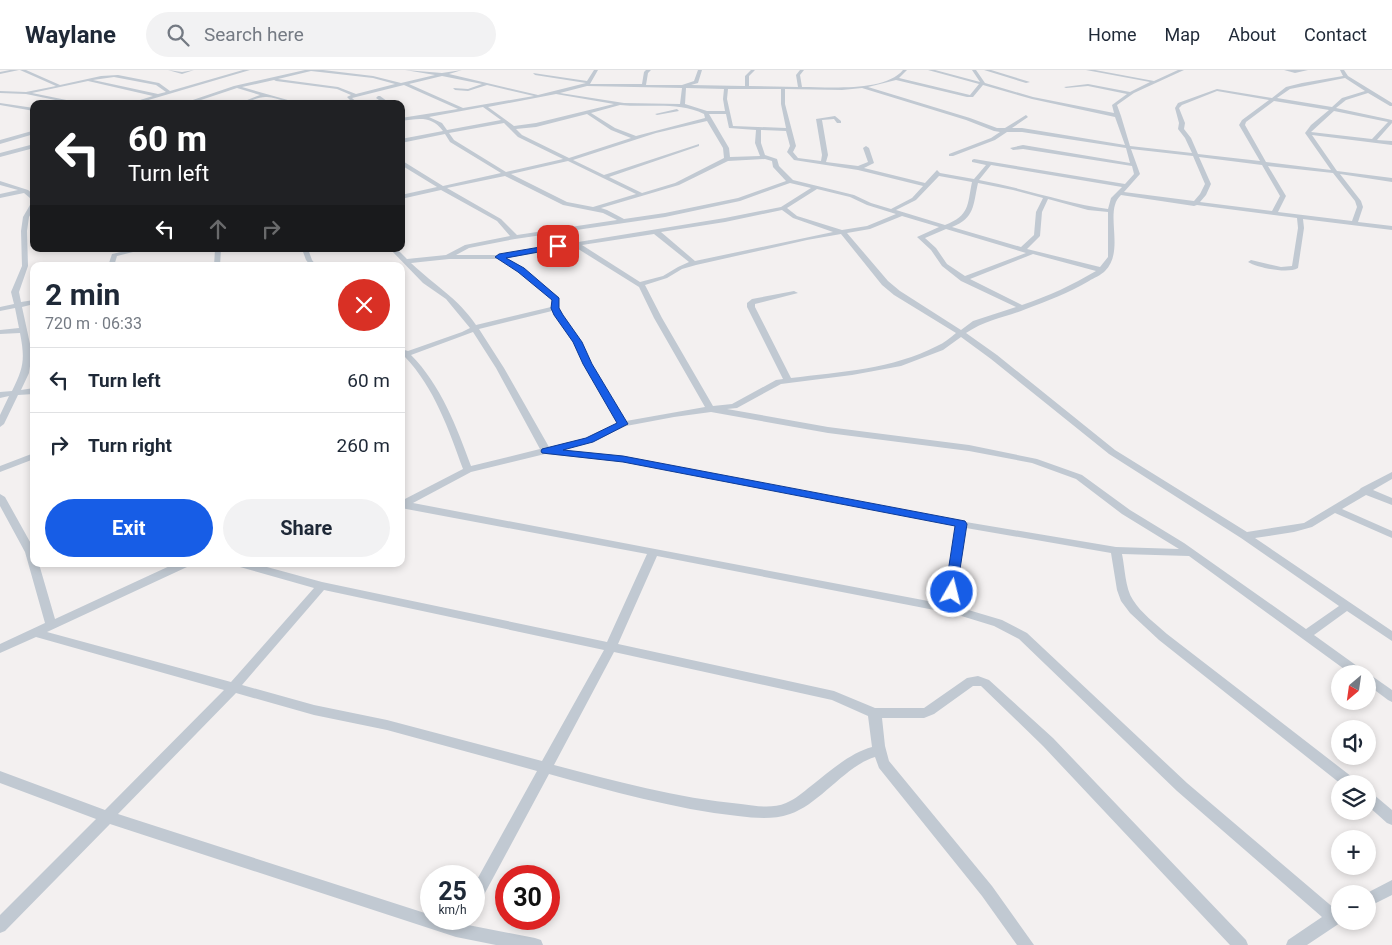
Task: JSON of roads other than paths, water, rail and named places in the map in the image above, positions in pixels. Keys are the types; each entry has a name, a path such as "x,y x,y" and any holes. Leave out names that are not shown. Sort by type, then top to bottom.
{"street":[{"path":"0,74 17,70"},
{"path":"22,70 58,85"},
{"path":"96,70 104,77"},
{"path":"170,70 182,73 192,70"},
{"path":"141,100 248,70"},
{"path":"195,100 236,87 311,70 373,77 402,84 462,109"},
{"path":"407,70 440,74 541,96"},
{"path":"352,100 349,97 460,70"},
{"path":"405,119 557,93 588,84 596,70 592,70"},
{"path":"644,85 646,72 649,70"},
{"path":"684,86 696,82 700,70"},
{"path":"747,88 747,76 754,70"},
{"path":"800,88 798,75 802,70"},
{"path":"535,74 588,84 820,90 862,87 902,75 905,70"},
{"path":"930,70 1032,98 1119,116"},
{"path":"974,70 983,82 982,84"},
{"path":"986,70 1028,82"},
{"path":"1088,70 1156,82"},
{"path":"1167,70 1179,71"},
{"path":"1286,70 1299,72 1306,70"},
{"path":"1342,70 1346,77 1392,104"},
{"path":"405,502 468,470 589,440 622,424 734,406 772,386 788,380 852,373 898,364 940,348 976,323 1022,308 1080,284 1102,270 1108,263 1112,252 1111,211 1114,198 1137,174 1114,105 1130,93 1179,71"},
{"path":"32,73 38,72"},
{"path":"38,96 116,75 157,84 164,87 168,92"},
{"path":"1274,213 1283,196 1242,125 1244,121 1294,86 1346,77"},
{"path":"894,78 967,96 971,96 982,84"},
{"path":"270,79 338,88 355,95"},
{"path":"0,99 58,85 90,81 157,95"},
{"path":"455,89 468,90 488,84"},
{"path":"607,102 617,85"},
{"path":"1066,87 1088,85 1130,93"},
{"path":"682,106 684,86"},
{"path":"236,87 284,100"},
{"path":"726,87 725,99 731,127 788,130"},
{"path":"862,87 968,119 986,127 1005,130 1027,130 1129,147 1392,180"},
{"path":"783,88 783,104 793,146 790,152 794,158 858,168 925,185"},
{"path":"1194,204 1203,195 1208,184 1188,138 1181,129 1182,123 1176,108 1180,104 1217,90 1333,109 1390,122 1373,141"},
{"path":"1308,133 1313,126 1344,99 1369,91"},
{"path":"0,92 18,94"},
{"path":"25,93 61,100"},
{"path":"557,93 623,104 690,107 706,116 711,126 722,139 728,154 727,159"},
{"path":"250,100 264,95"},
{"path":"378,97 383,100"},
{"path":"1385,100 1392,98"},
{"path":"0,104 30,109"},
{"path":"512,128 589,114 623,104"},
{"path":"484,106 504,120 520,136 640,194"},
{"path":"657,114 690,107"},
{"path":"405,196 567,160 706,116 728,112"},
{"path":"408,114 414,117"},
{"path":"589,114 613,129 637,138"},
{"path":"422,116 440,124 452,141 506,174 565,204 605,211 623,221"},
{"path":"951,154 981,144 1026,116"},
{"path":"823,162 825,155 819,119 835,118 839,122"},
{"path":"405,140 504,120"},
{"path":"759,129 757,135 759,149 765,157"},
{"path":"0,142 30,133"},
{"path":"1308,133 1392,143"},
{"path":"1308,133 1358,201 1360,207 1355,218 1355,224"},
{"path":"0,137 9,139"},
{"path":"603,177 697,145"},
{"path":"0,155 30,147"},
{"path":"1012,148 1023,147 1134,166"},
{"path":"858,168 871,163 866,148"},
{"path":"593,208 684,181 727,159 765,157 775,160 776,167 790,181 852,196 866,203 891,211 1022,250 1102,270"},
{"path":"974,161 1127,186"},
{"path":"405,164 455,196 499,220 515,237"},
{"path":"989,164 975,181 969,212 956,223 922,236 921,239 934,249 944,265 964,279 1022,308"},
{"path":"891,211 919,195 925,185 937,173 1014,188 1088,208 1111,211"},
{"path":"449,257 467,246 665,215 740,199 790,181"},
{"path":"0,183 30,190"},
{"path":"405,261 449,257 499,257 656,232 783,208 817,188"},
{"path":"0,196 30,190"},
{"path":"1118,193 1392,228"},
{"path":"1022,250 1036,236 1039,212 1046,197"},
{"path":"783,208 795,217 843,233 885,283 897,293 961,333 1112,452 1245,536 1392,638"},
{"path":"640,284 665,277 680,268 694,263 807,238 875,226 902,214"},
{"path":"0,424 25,374 28,353 15,292 25,266 24,231 30,216"},
{"path":"1251,262 1281,269 1295,268 1301,228 1300,217"},
{"path":"656,232 694,263"},
{"path":"575,244 640,284 710,409"},
{"path":"112,262 113,257 117,253 123,252"},
{"path":"396,252 426,281 449,297 475,328 500,368 546,451"},
{"path":"964,279 1034,252"},
{"path":"499,257 521,270 553,296 557,304 555,308 577,342 622,424"},
{"path":"788,380 751,307 751,303 794,293"},
{"path":"0,309 30,303"},
{"path":"405,352 465,334 475,328 555,308"},
{"path":"0,332 24,330"},
{"path":"405,356 439,402 468,470"},
{"path":"0,395 30,392"},
{"path":"710,409 828,430 969,448 1049,466 1079,477 1126,512 1191,553 1348,665"},
{"path":"546,451 623,459 961,524 1116,550 1191,553"},
{"path":"0,468 30,457"},
{"path":"1245,536 1294,529 1308,525 1392,475"},
{"path":"1364,490 1392,502"},
{"path":"0,497 30,552"},
{"path":"405,505 949,610 1002,624 1023,636 1182,787 1331,911"},
{"path":"1334,509 1392,535"},
{"path":"949,610 961,524"},
{"path":"1116,550 1123,590 1127,601 1134,610 1163,637 1339,775"},
{"path":"485,879 611,647 653,552"},
{"path":"34,567 51,624"},
{"path":"0,649 176,567"},
{"path":"255,567 322,586 834,696 874,712 924,714 971,681 985,683 1048,742 1240,945"},
{"path":"0,926 234,687 322,586"},
{"path":"1306,635 1345,606"},
{"path":"36,633 314,710 387,725 624,788 692,803 770,813 788,809 801,802 832,777 864,755 879,751"},
{"path":"1376,685 1392,696"},
{"path":"874,712 878,729 879,751 884,764 987,891 1026,945"},
{"path":"0,777 108,817 420,913"},
{"path":"1376,805 1392,819"},
{"path":"1376,896 1392,887"},
{"path":"1294,945 1331,920"},
{"path":"479,930 535,945"}]}
